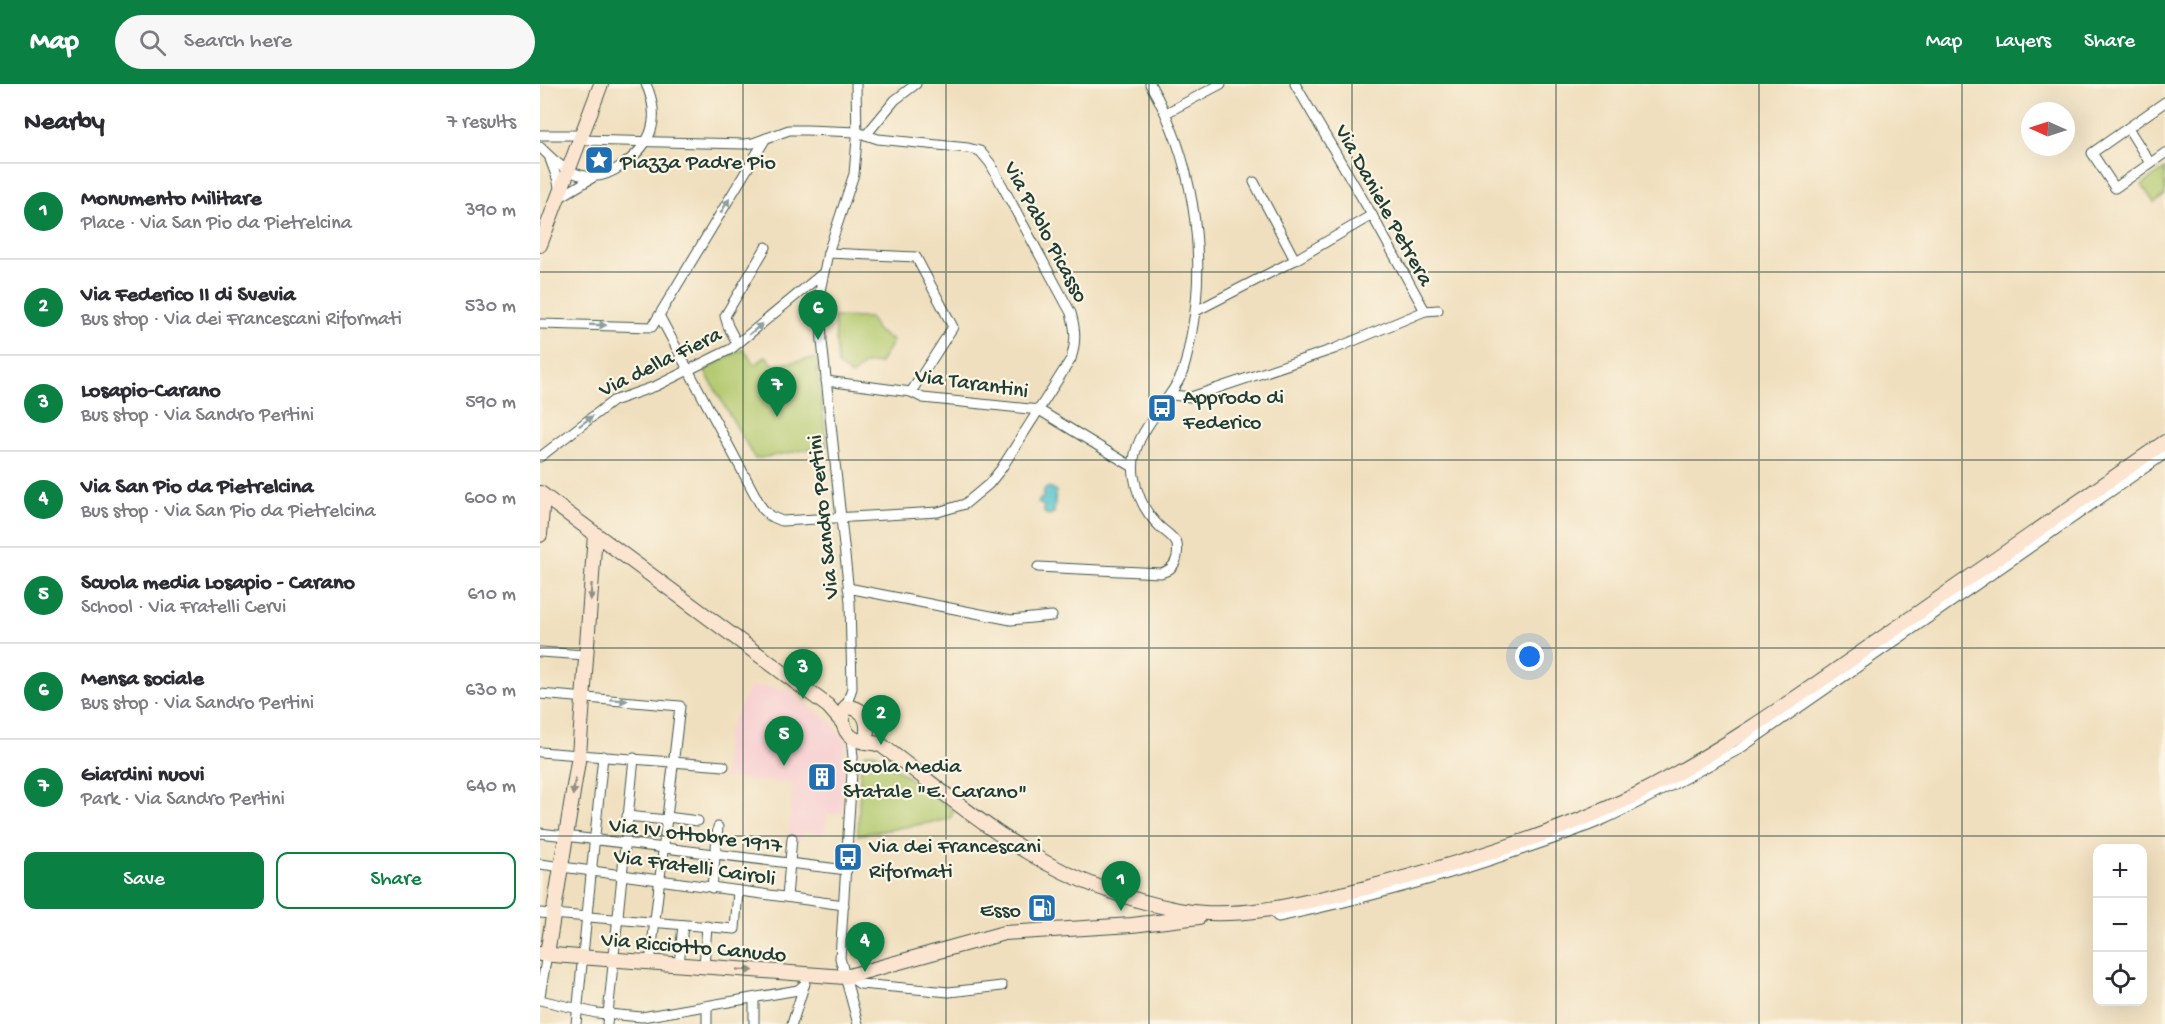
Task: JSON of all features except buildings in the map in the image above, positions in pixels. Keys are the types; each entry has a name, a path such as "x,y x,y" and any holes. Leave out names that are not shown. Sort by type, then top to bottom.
{"main road":[{"path":"540,245 600,84"},
{"path":"844,713 851,737 871,743 1028,853 1065,873 1107,890 1179,910 1222,915 1269,909 1346,893 1442,867 1562,826 1637,794 1776,712 2165,441"},
{"path":"542,494 828,706 844,713"},
{"path":"540,535 542,494"},
{"path":"543,954 547,914 560,867 579,755 595,534"},
{"path":"844,713 853,707 861,711 868,724 871,743"},
{"name":"Via Ricciotto Canudo","path":"543,954 704,967 804,980 847,977 1004,933 1164,923 1222,915"}],"street":[{"path":"549,157 557,178 558,195 618,168 639,152 647,142 652,129 652,98 646,84"},
{"name":"Via Sandro Pertini","path":"852,687 848,588 820,324 822,274 854,174 862,133 856,84"},
{"path":"862,133 895,100 916,84"},
{"path":"1038,567 1161,573 1173,567 1176,561 1177,544 1142,504 1133,467 1134,456 1142,434 1171,395 1182,373 1196,311 1197,243 1191,198 1181,157 1166,113 1150,84"},
{"path":"1166,113 1221,84"},
{"name":"Via Daniele Petrera","path":"1295,84 1425,311"},
{"path":"2165,102 2092,153 2115,188 2165,153"},
{"path":"2128,128 2150,163"},
{"name":"Via Pablo Picasso","path":"540,135 647,142 744,144 789,130 862,133 878,139 975,150 983,154 990,163 1071,313 1075,328 1076,343 1071,359 1014,451 989,484 965,504 938,512 782,520 770,516 762,508 690,370"},
{"path":"540,324 652,327 766,138"},
{"path":"540,147 568,171 594,177"},
{"path":"1254,182 1295,260"},
{"path":"1196,311 1295,260 1372,215"},
{"path":"737,344 725,316 766,247"},
{"path":"828,253 916,256 953,327 911,392"},
{"name":"Via della Fiera","path":"541,456 613,401 656,386 737,344 822,274"},
{"path":"1171,395 1191,397 1334,349 1425,311 1438,310"},
{"path":"660,317 690,370"},
{"name":"Via Tarantini","path":"826,381 911,392 923,398 1039,410 1133,467"},
{"path":"1269,909 1278,917 1384,893 1446,875 1604,819 1662,790 1738,750 2165,454"},
{"path":"848,588 1011,620 1052,616"},
{"path":"540,652 586,655"},
{"path":"852,687 861,711"},
{"path":"844,713 852,687"},
{"path":"540,694 680,706 650,963"},
{"path":"851,737 853,757 840,952 858,1024"},
{"path":"853,757 871,743"},
{"path":"540,752 724,766"},
{"path":"576,1024 603,756"},
{"path":"607,1019 634,758"},
{"path":"627,816 698,820"},
{"path":"712,888 718,828"},
{"name":"Via IV ottobre 1917","path":"540,833 847,870"},
{"path":"787,897 792,838"},
{"name":"Via Fratelli Cairoli","path":"540,864 844,904"},
{"path":"547,914 735,929 738,891"},
{"path":"679,965 683,924"},
{"path":"704,967 707,926"},
{"path":"543,954 540,998 607,1019 642,1017 798,990 804,980"},
{"path":"847,977 860,984 949,992 1002,986"},
{"path":"792,1024 804,980"},
{"path":"754,998 754,1024"},
{"path":"707,1006 707,1024"}],"shaded area":[{"path":"751,686 792,691 795,698 829,720 846,739 842,814 827,814 825,833 803,831 802,840 788,838 793,784 723,778 727,729 731,729 731,723"}],"green space":[{"path":"2165,169 2165,195 2154,203 2142,185"},
{"path":"834,317 870,318 877,331 893,341 880,363 865,364 852,376 838,365"},
{"path":"743,349 755,365 766,356 774,365 816,358 827,446 755,459 704,370"},
{"path":"866,753 875,753 954,811 950,819 858,835 861,760"}],"water":[{"path":"1049,487 1056,491 1054,513 1049,515 1044,513 1043,505 1038,503 1040,499 1043,499 1044,490"}],"place":[{"name":"Piazza Padre Pio","path":"599,160"},
{"name":"Mensa sociale","path":"818,340"},
{"name":"Approdo di Federico","path":"1162,408"},
{"name":"Giardini nuovi","path":"777,417"},
{"name":"Losapio-Carano","path":"803,699"},
{"name":"Via Federico II di Svevia","path":"881,745"},
{"name":"Scuola media Losapio - Carano","path":"784,766"},
{"name":"Scuola Media Statale \"E. Carano\"","path":"822,777"},
{"name":"Via dei Francescani Riformati","path":"848,857"},
{"name":"Esso","path":"1042,908"},
{"name":"Monumento Militare","path":"1121,911"},
{"name":"Via San Pio da Pietrelcina","path":"865,972"}]}
